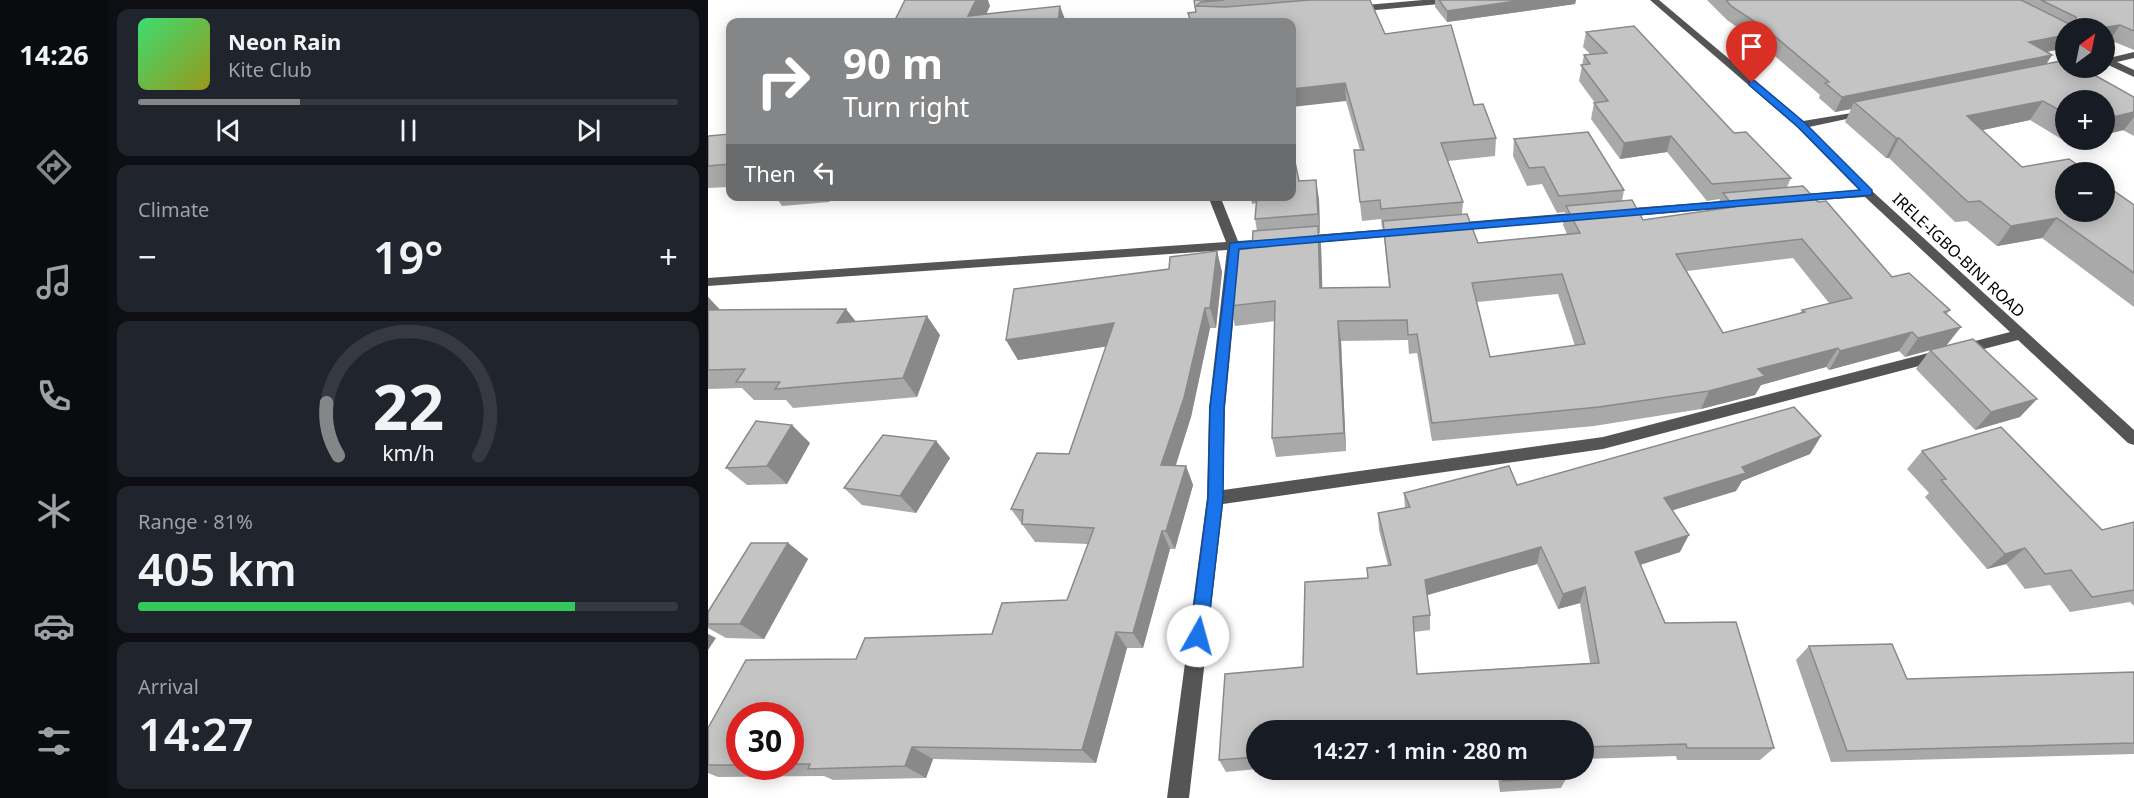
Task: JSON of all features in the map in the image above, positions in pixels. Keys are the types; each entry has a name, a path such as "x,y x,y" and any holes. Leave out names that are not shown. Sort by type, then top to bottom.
{"street":[{"path":"1345,10 1450,0"},
{"name":"IRELE-IGBO-BINI ROAD","path":"1654,0 1801,125 1868,193 2134,440"},
{"path":"2115,58 2134,55"},
{"path":"2115,64 2134,74"},
{"path":"1801,125 1882,108"},
{"path":"1774,201 1868,193"},
{"path":"1178,798 1215,498 1217,408 1234,246 1216,201"},
{"path":"1445,228 1751,202"},
{"path":"708,282 1234,246 1410,231"},
{"path":"1215,498 1603,443 2020,334"}],"building":[{"path":"905,0 976,0 968,16 1060,6 1058,18 896,18"},
{"path":"1194,0 1224,0 1201,2 1195,7"},
{"path":"1310,0 1370,0 1385,34 1451,25 1474,105 1483,104 1496,138 1441,143 1463,202 1381,209 1380,200 1360,202 1354,150 1364,150 1345,83 1296,89 1296,18 1190,18 1188,13 1196,12 1195,6 1225,7"},
{"path":"1439,0 1523,0 1447,11"},
{"path":"1726,0 2021,0 2057,18 2055,18 2055,37 2029,42 2052,55 1842,97 1825,83 1829,82 1766,29 1731,6"},
{"path":"2041,0 2134,0 2134,31 2120,25 2115,26 2115,18 2076,18"},
{"path":"1634,26 1734,133 1746,132 1791,178 1712,184 1671,136 1624,143 1594,103 1608,101 1581,65 1590,64 1584,55 1607,53 1586,32"},
{"path":"2055,62 2055,78 2100,78 2134,97 2134,112 2115,116 2115,90 2055,90 2055,108 2043,101 1967,116 2022,167 2069,159 2073,162 2055,162 2055,218 2011,226 1980,201 1968,202 1899,138 1896,138 1854,102"},
{"path":"1588,132 1624,190 1559,196 1544,167 1529,168 1514,139"},
{"path":"726,134 726,164 708,166 708,136"},
{"path":"1296,167 1299,181 1316,180 1318,214 1255,219 1257,201 1296,201"},
{"path":"1803,186 1818,202 1826,201 1892,277 1909,273 1950,310 1944,312 1961,327 1918,338 1912,332 1840,351 1838,348 1758,369 1765,376 1709,391 1599,407 1432,423 1417,334 1408,335 1407,320 1338,321 1344,433 1272,438 1275,301 1230,306 1236,250 1252,248 1253,231 1318,226 1320,288 1390,287 1383,221 1467,214 1478,243 1580,233 1566,206 1632,200 1643,220 1734,207 1723,193","holes":["1802,239 1852,298 1723,333 1676,254","1562,274 1585,344 1490,357 1472,283"]},
{"path":"2115,192 2134,205 2134,273 2063,222 2115,222"},
{"path":"1217,251 1210,308 1205,308 1184,398 1161,465 1186,466 1166,531 1162,531 1133,633 1116,632 1082,750 912,747 905,766 808,769 810,764 804,764 804,702 726,702 726,765 708,765 708,728 746,660 856,659 865,638 992,634 1002,603 1067,600 1094,528 1022,524 1023,510 1011,509 1037,453 1069,454 1114,323 1006,340 1014,289 1169,269 1170,257"},
{"path":"846,309 837,323 927,316 903,378 775,389 780,382 736,382 745,369 708,370 708,310"},
{"path":"1973,339 2037,399 1991,412 1930,350"},
{"path":"1794,407 1821,436 1742,467 1746,473 1664,498 1689,535 1635,552 1665,623 1736,622 1774,748 1687,748 1686,744 1594,747 1594,720 1246,720 1246,758 1219,760 1225,674 1303,667 1305,582 1368,578 1367,568 1391,565 1378,513 1410,507 1404,493 1509,466 1517,485","holes":["1541,547 1563,594 1585,587 1599,663 1417,674 1413,617 1430,615 1425,580"]},
{"path":"756,421 792,425 767,466 726,468"},
{"path":"2001,427 2102,530 2134,522 2134,590 2092,597 2071,570 2045,574 2025,548 2005,554 1941,480 1946,479 1922,451"},
{"path":"883,435 936,441 900,496 844,488"},
{"path":"751,543 788,543 740,624 708,624 708,612"},
{"path":"1892,644 1907,679 2134,672 2134,743 1847,751 1809,646"}],"route":[{"path":"1198,636 1215,498 1217,408 1234,246 1868,193 1801,125 1752,83"}]}
